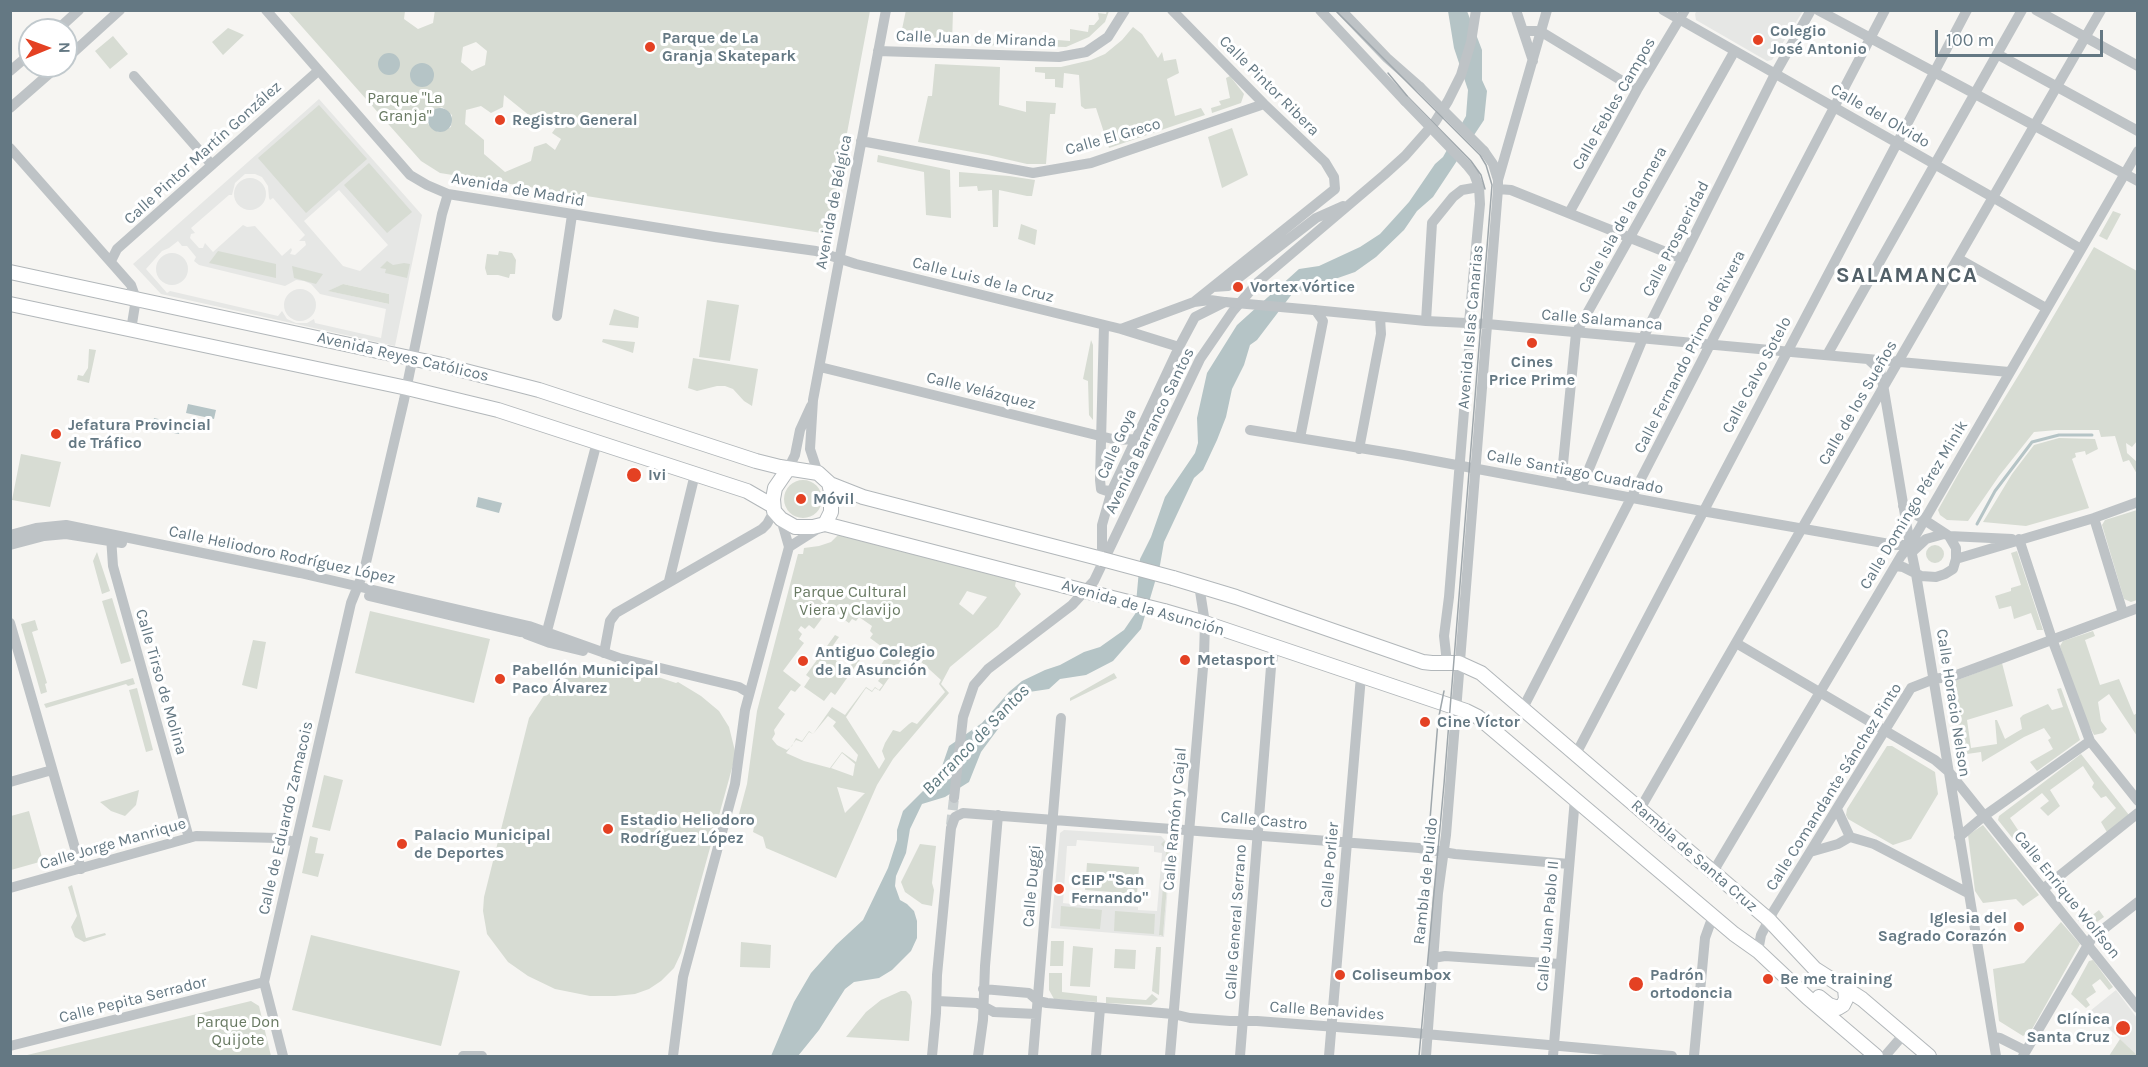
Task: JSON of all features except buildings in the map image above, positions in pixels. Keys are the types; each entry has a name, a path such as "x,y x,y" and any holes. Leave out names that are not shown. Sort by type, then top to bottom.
{"main road":[{"name":"Avenida Reyes Católicos","path":"10,272 413,358 539,390 756,461 788,469"},
{"name":"Avenida Reyes Católicos","path":"10,304 407,388 498,410 747,491 776,512"},
{"path":"830,484 831,512 825,524 799,528 790,525 776,512 775,488 788,469 818,473 830,484 863,497 1199,585 1424,662 1453,663"},
{"name":"Avenida de la Asunción","path":"825,524 1205,623 1456,708"},
{"name":"Rambla de Santa Cruz","path":"1453,663 1485,676 1769,920 1815,969 1862,999 1929,1056"},
{"name":"Rambla de Santa Cruz","path":"1456,708 1478,717 1715,919 1758,951 1866,1051 1876,1056"},
{"path":"1794,984 1812,990 1833,1008 1843,1005 1846,999 1845,989"}],"street":[{"path":"78,48 120,10"},
{"name":"Avenida de Madrid","path":"266,10 410,174 448,194 816,251 839,259"},
{"name":"Avenida de Bélgica","path":"818,473 810,449 813,400 886,10"},
{"name":"Calle Juan de Miranda","path":"878,51 1059,57 1086,52 1108,37 1125,10"},
{"name":"Calle Pintor Ribera","path":"1172,10 1264,104 1325,162 1334,177 1335,189 1213,287"},
{"name":"Avenida Islas Canarias","path":"1320,10 1466,164 1474,174 1479,187 1480,204 1469,323 1469,349 1444,636 1453,663"},
{"name":"Avenida Barranco Santos","path":"954,798 960,731 970,693 988,669 1051,622 1090,587 1102,568 1200,359 1233,311 1258,282 1355,201 1413,147 1435,122 1448,101 1467,58 1476,10"},
{"path":"1516,10 1533,61"},
{"path":"1547,10 1498,185 1683,259"},
{"name":"Calle del Olvido","path":"1663,10 1682,15 1734,52 1835,107 2081,249"},
{"name":"Calle Prosperidad","path":"1581,488 1643,338 1774,74 1811,10"},
{"path":"1818,10 2138,182"},
{"name":"Calle Fernando Primo de Rivera","path":"1523,708 1885,10"},
{"name":"Calle Calvo Sotelo","path":"1576,754 1967,10"},
{"path":"1827,355 2022,10"},
{"path":"2036,10 2138,66"},
{"name":"Calle de los Sueños","path":"1640,809 1884,390 2101,10"},
{"name":"Avenida Islas Canarias","path":"1348,13 1387,58 1420,87 1486,154 1498,185 1475,468 1453,663 1456,708"},
{"name":"Calle Febles Campos","path":"1569,213 1637,90 1682,15"},
{"path":"1523,31 1540,31 1637,90"},
{"name":"Calle Isla de la Gomera","path":"1561,484 1576,333 1734,52"},
{"path":"1997,54 2138,131"},
{"name":"Calle Pintor Martín González","path":"111,261 117,249 318,71"},
{"path":"134,76 212,165"},
{"path":"10,108 44,78"},
{"name":"Calle El Greco","path":"861,141 1033,173 1091,163 1264,104"},
{"path":"10,148 131,285 136,299 131,330"},
{"path":"1486,154 1497,156 1507,148"},
{"name":"Calle Domingo Pérez Minik","path":"1713,873 1910,544 2138,151"},
{"path":"1426,321 1432,224 1453,197 1462,190 1479,187"},
{"name":"Calle de Eduardo Zamacois","path":"283,1056 264,982 295,842 356,589 364,571 407,388 448,194"},
{"path":"1189,304 1213,287 1228,286 1316,218 1355,201"},
{"path":"558,316 573,215"},
{"name":"Calle Luis de la Cruz","path":"839,259 1121,329 1179,347"},
{"path":"1959,259 2046,308"},
{"path":"1121,329 1189,304 1210,300 1225,302"},
{"path":"1189,304 1195,317 1225,302"},
{"name":"Calle Salamanca","path":"1225,302 2009,372"},
{"path":"1315,310 1323,321"},
{"path":"1300,438 1323,321 1335,312"},
{"name":"Calle Goya","path":"1101,560 1102,525 1112,490 1195,317"},
{"path":"1359,449 1381,334 1380,317"},
{"path":"1104,325 1100,486 1104,491 1112,490"},
{"name":"Calle Horacio Nelson","path":"1868,359 1880,370 1884,390 1996,1056"},
{"name":"Calle Velázquez","path":"820,366 1117,440 1135,439"},
{"name":"Avenida de Bélgica","path":"788,469 795,455 800,430 813,400"},
{"name":"Calle Santiago Cuadrado","path":"1250,430 1475,468 1895,545 1910,544"},
{"path":"547,631 597,442"},
{"path":"669,581 694,474"},
{"path":"1956,559 2094,518 2138,502"},
{"path":"1896,566 1928,578 1946,574 1953,569 1956,559 1956,548 1947,535 1903,506"},
{"path":"673,1056 682,982 735,784 749,693 789,547 776,512"},
{"path":"604,652 610,621 616,612 762,529 776,512"},
{"path":"2094,518 2123,613"},
{"path":"789,547 825,524"},
{"name":"Calle Heliodoro Rodríguez López","path":"10,535 36,528 66,525 111,537 547,631 604,652 739,687 749,693"},
{"name":"Calle Heliodoro Rodríguez López","path":"10,545 60,534 111,537"},
{"path":"1910,544 1947,535 2019,539"},
{"name":"Calle Tirso de Molina","path":"111,537 113,566 189,838"},
{"path":"2019,539 2052,639 2090,741 2138,801"},
{"name":"Calle Ramón y Cajal","path":"1170,1056 1205,623 1199,585"},
{"name":"Calle Heliodoro Rodríguez López","path":"356,589 520,632 535,639 566,647 604,652"},
{"name":"Calle Comandante Sánchez Pinto","path":"1758,951 1759,942 1769,920 1911,687 1934,679 1954,676 2138,608"},
{"path":"10,623 14,646 81,869"},
{"name":"Calle Heliodoro Rodríguez López","path":"520,632 547,631"},
{"name":"Calle Enrique Wolfson","path":"1736,643 1935,760 1949,772 2138,1008"},
{"name":"Calle General Serrano","path":"1240,1056 1271,667 1275,647"},
{"name":"Calle Porlier","path":"1329,1056 1361,676"},
{"name":"Rambla de Pulido","path":"1426,1056 1456,708"},
{"name":"Calle Duggi","path":"1033,1056 1061,718"},
{"path":"1959,837 1984,816 2090,741"},
{"path":"10,782 52,770"},
{"name":"Calle Juan Pablo II","path":"1553,1052 1575,798"},
{"path":"1955,805 1973,801"},
{"path":"1837,809 1850,837"},
{"name":"Calle Castro","path":"937,1001 937,975 951,828 952,821 958,814 968,812 998,814 1419,848 1569,864"},
{"path":"2043,889 2138,813"},
{"path":"978,1056 998,814"},
{"name":"Calle Jorge Manrique","path":"10,888 203,835 279,838 295,842"},
{"path":"1810,852 1838,844 1850,837 1874,844 1968,893"},
{"path":"1993,1037 2000,1038 2024,1054 2092,938 2138,902"},
{"path":"1694,1056 1705,939 1715,919"},
{"path":"1433,958 1445,956 1560,964"},
{"name":"Calle Pepita Serrador","path":"10,1046 264,982"},
{"name":"Calle Benavides","path":"983,989 1029,993 1038,1001 1173,1014 1190,1018 1427,1035 1553,1052 1672,1056"},
{"path":"932,1056 937,1001 977,1003 994,1012 1036,1014"},
{"path":"1096,1056 1100,1008"},
{"path":"1885,1056 1904,1034"},
{"path":"463,1056 482,1056"}],"shaded area":[{"name":"Colegio José Antonio","path":"1697,10 1803,11 1772,60 1767,61 1696,20"},
{"path":"319,99 422,215 395,346 161,294 133,264","holes":["245,174 262,177 268,186 270,200 273,198 305,235 299,241 305,241 306,245 295,255 290,254 291,248 282,256 255,226 243,225 213,252 205,243 203,248 199,248 190,238 191,234 195,233 191,228 229,195 232,195 235,183","339,190 388,245 360,271 343,266 304,221","178,241 182,246 187,246 196,257 194,261 199,265 285,286 296,280 304,281 311,284 320,294 386,309 381,338 315,323 314,319 307,323 296,323 287,319 282,311 278,316 170,291 167,293 146,269 162,251","343,284 389,294 389,304 329,291"]},
{"path":"250,178 261,183 266,194 261,205 250,210 239,205 234,194 239,183"},
{"path":"172,253 183,258 188,269 183,280 172,285 161,280 156,269 161,258"},
{"path":"300,289 311,294 316,305 311,316 300,321 289,316 284,305 289,294"},
{"name":"CEIP \"San Fernando\"","path":"1064,830 1161,836 1171,847 1164,937 1051,928 1060,833","holes":["1077,840 1154,846 1154,852 1162,853 1157,911 1082,902 1081,905 1063,903 1067,846 1076,846","1170,847 1163,936 1160,936 1166,850"]},
{"name":"Clínica Santa Cruz","path":"2116,990 2137,1018 2137,1055 2090,1011"}],"green space":[{"name":"Parque \"La Granja\"","path":"435,10 870,11 828,234 440,173 421,161 288,11 405,11 404,19 418,29 433,23","holes":["476,42 487,51 485,65 472,71 461,62 463,47","504,95 535,120 541,114 557,126 552,133 561,139 555,150 546,143 534,147 531,161 505,172 484,154 484,140 465,124 466,110 481,106 491,113 503,107","442,107 452,115 451,127 438,132 428,124 430,111"]},
{"path":"906,10 953,11 952,43 904,42 900,39"},
{"path":"1107,10 1109,11 1105,22 1089,37 1066,47 982,45 984,38 1015,38 1019,43 1019,37 1070,41 1070,29 1088,32 1089,25 1094,25 1099,19 1098,13 1106,14"},
{"path":"1133,27 1142,34 1158,58 1162,52 1164,61 1176,59 1179,73 1167,79 1175,116 1201,108 1205,115 1109,148 1096,108 1085,109 1081,106 1079,75 1064,73 1063,88 1055,87 1055,79 1045,79 1045,73 1035,72 1035,67 1061,67 1091,60 1105,54"},
{"path":"228,28 244,35 223,55 212,42"},
{"path":"113,36 128,54 110,69 95,51"},
{"path":"935,64 1000,67 999,105 1026,112 1026,101 1056,103 1055,114 1050,114 1046,164 1027,164 918,142 928,96 932,96"},
{"path":"1230,76 1244,94 1241,103 1212,113 1211,108 1221,105 1219,101 1230,98 1226,78"},
{"path":"319,105 367,159 306,213 258,158"},
{"path":"1232,128 1248,175 1222,188 1208,137"},
{"path":"878,155 950,170 951,218 926,215 924,172 877,162"},
{"path":"369,163 412,212 387,233 344,185"},
{"path":"959,172 1035,180 1032,196 999,190 998,227 993,227 992,190 978,191 977,186 959,187"},
{"path":"2113,211 2121,214 2107,240 2099,236"},
{"path":"1021,224 1037,230 1035,245 1018,239"},
{"path":"2094,247 2137,271 2137,441 2132,447 2126,443 2127,453 2137,462 2137,474 2129,460 2123,462 2115,436 2101,437 2099,430 2034,432 1999,476 1968,521 1947,520 1940,515 1938,510"},
{"path":"218,251 276,264 276,278 209,263"},
{"path":"499,251 512,253 516,260 515,274 510,274 509,278 487,275 485,268 487,254 498,255"},
{"path":"387,261 393,265 410,264 407,278 385,273 386,269 380,268"},
{"path":"292,266 323,274 316,284 294,278"},
{"path":"343,284 389,294 389,304 328,291"},
{"path":"707,300 739,305 730,361 699,357"},
{"path":"614,309 639,317 638,328 609,325"},
{"path":"603,339 635,342 633,353 602,342"},
{"path":"1091,340 1093,345 1093,420 1089,415 1088,381 1083,379"},
{"path":"89,349 96,350 89,383 77,380 78,375 83,376 88,368"},
{"path":"693,358 758,369 752,406 733,389 725,386 697,391 688,388"},
{"path":"2059,438 2095,439 2098,449 2086,455 2085,451 2075,453 2076,457 2072,459 2089,508 2026,526 1983,522 2012,474 2034,445"},
{"path":"21,454 61,462 50,507 12,500"},
{"path":"803,480 810,481 816,486 821,492 821,506 816,512 810,517 803,518 796,517 790,512 785,506 784,499 785,492 790,486 796,481"},
{"path":"2137,510 2137,600 2131,602 2124,599 2102,525 2105,520"},
{"path":"838,535 1016,581 1015,586 1021,594 998,627 950,667 941,684 949,693 893,759 877,785 836,878 766,848 763,837 753,832 754,827 742,823 739,814 747,784 757,711 798,554 803,554 804,548 831,542","holes":["967,591 987,597 973,615 959,604","829,609 849,623 852,619 856,621 859,617 872,626 870,631 873,634 870,638 889,652 876,673 881,677 878,681 883,685 879,690 875,687 872,691 866,687 845,715 832,707 813,734 828,716 836,722 833,726 858,755 856,762 842,752 830,768 804,761 786,753 790,747 787,750 777,745 772,739 775,734 774,730 785,714 778,708 791,690 795,692 801,685 783,671 804,643 799,639 802,634 798,630 801,626 805,629 809,625 814,629","908,650 941,680 939,684 945,692 917,724 912,722 900,732 893,730 882,751 885,759 879,769 846,717 866,688 872,692 875,688 880,691","842,753 855,764 853,776 831,768","837,787 864,793 845,813"]},
{"path":"1931,545 1939,545 1944,550 1942,561 1931,563 1926,558 1926,550"},
{"path":"2017,551 2043,630 2037,630 2031,613 2014,619 2011,606 1999,609 1995,596 2021,585 2011,553"},
{"path":"97,552 110,591 102,594 93,561"},
{"path":"112,598 131,661 121,664 102,601"},
{"path":"370,611 490,639 474,703 355,673"},
{"path":"35,620 38,630 32,632 47,683 45,684 47,692 41,694 21,624"},
{"path":"2093,631 2095,636 2085,640 2100,685 2119,679 2134,715 2137,713 2137,736 2109,694 2098,702 2101,721 2107,729 2103,733 2094,735 2078,704 2060,646 2063,641"},
{"name":"Parque Cultural Viera y Clavijo","path":"835,635 839,637 827,654 848,669 861,652 864,654 835,695 831,692 824,701 804,687 810,678 806,675"},
{"path":"253,640 266,642 257,689 242,685"},
{"path":"2002,663 2013,706 1967,720 1971,748 1997,744 1995,720 2005,739 2022,729 2020,718 2023,715 2048,704 2052,710 2063,707 2057,689 2061,688 2080,740 2037,771 2030,762 2053,749 2048,740 2051,738 2044,728 1982,762 1981,752 1960,755 1946,690 1950,683"},
{"name":"Estadio Heliodoro Rodríguez López","path":"606,668 646,673 678,682 701,696 719,711 729,727 735,751 681,953 674,968 649,989 635,994 590,996 555,989 528,976 508,962 487,934 483,911 484,897 529,718 545,694 557,682 585,670"},
{"path":"1114,673 1117,678 1070,701 1070,698"},
{"path":"133,678 135,684 128,686 126,684 46,708 44,704"},
{"path":"137,688 153,750 146,752 129,690"},
{"path":"1887,746 1892,746 1935,772 1938,794 1911,839 1893,845 1848,819 1846,815 1847,809"},
{"path":"2081,754 2129,815 2108,834 2101,822 2116,808 2106,796 2101,798 2092,787 2094,783 2083,766 2050,790 2060,806 2048,816 2040,808 2049,801 2042,793 2010,818 2038,860 2033,864 1998,820 1999,816"},
{"path":"324,775 343,780 330,831 312,827"},
{"path":"139,790 136,805 125,816 111,811 100,802"},
{"path":"29,811 43,861 11,870 11,816"},
{"path":"1983,825 2039,895 2023,906 2016,899 1983,903 1975,891 1968,835"},
{"path":"310,836 318,838 315,853 324,854 318,877 302,873"},
{"path":"1164,841 1170,847 1163,936 1159,935 1166,850 1161,844"},
{"path":"920,844 936,846 932,906 922,904 905,892 901,882"},
{"path":"1087,863 1139,867 1137,894 1085,890"},
{"path":"72,885 86,938 105,933 106,935 84,942 75,937 71,927 77,916 68,887"},
{"path":"1061,906 1102,910 1100,929 1060,926"},
{"path":"2099,910 2104,917 2087,929 2078,920 2086,913 2090,917"},
{"path":"1115,911 1155,914 1154,934 1114,931"},
{"path":"2061,922 2080,944 2031,1031 2023,1036 1999,1021 1993,969 2024,963"},
{"path":"311,935 460,971 441,1046 292,1010"},
{"path":"1051,941 1064,941 1063,966 1050,966"},
{"path":"741,942 771,945 770,968 740,967"},
{"path":"1073,946 1093,948 1090,987 1070,986"},
{"path":"1156,947 1161,947 1159,995 1152,991"},
{"path":"1115,949 1136,950 1135,969 1114,968"},
{"path":"2093,960 2113,987 2109,990 2100,979 2092,985 2096,992 2086,999 2090,1005 2086,1008 2071,994 2089,961"},
{"path":"1049,973 1062,973 1062,992 1097,996 1097,1002 1054,999 1049,990"},
{"path":"906,991 910,995 912,1002 909,1041 846,1037 866,1012 881,1000"},
{"path":"1152,994 1158,999 1151,1005 1106,1003 1106,997 1146,1000"},
{"name":"Parque Don Quijote","path":"251,1001 259,1006 271,1056 23,1056"},
{"path":"2120,1039 2137,1055 2137,1056 2109,1056"}],"water":[{"name":"Barranco de Santos","path":"1448,11 1467,11 1482,50 1482,80 1487,91 1484,120 1433,197 1417,211 1404,230 1376,257 1355,272 1292,294 1257,340 1250,345 1244,365 1232,389 1226,417 1217,440 1203,470 1194,478 1164,542 1160,565 1141,629 1113,661 1086,675 1060,679 1049,689 1029,692 1023,696 1012,711 1004,715 1001,725 981,752 969,782 945,797 922,804 910,829 906,853 896,876 895,886 900,900 914,911 917,921 917,938 911,951 892,970 879,978 854,982 845,989 819,1030 798,1056 771,1056 794,1002 811,973 863,920 888,868 903,811 939,775 949,746 982,723 1009,692 1022,681 1084,652 1100,647 1124,630 1135,614 1140,559 1151,537 1165,497 1195,453 1198,443 1197,418 1207,373 1237,325 1299,269 1319,266 1360,247 1380,234 1409,202 1435,164 1443,157 1466,116 1468,90 1454,48"},
{"path":"385,53 393,53 400,60 400,68 393,75 385,75 378,68 378,60"},
{"path":"422,63 427,64 433,70 433,80 427,86 422,87 417,86 411,80 410,75 411,70 417,64"},
{"path":"440,108 445,109 451,115 451,125 445,131 440,132 435,131 429,125 428,120 429,115 435,109"},
{"path":"188,404 216,410 214,419 186,413"},
{"path":"154,418 181,424 179,434 152,429"},
{"path":"478,497 502,503 499,513 476,507"}],"pier":[{"path":"1459,122 1475,138 1459,161 1445,147"}],"waterway":[{"path":"1977,524 1995,491 2032,442 2059,435 2092,435"}],"tunnel":[{"path":"951,825 954,798"}],"tram line":[{"path":"1335,10 1480,155 1486,165 1492,185 1444,784 1419,1056"},
{"path":"1388,73 1408,97 1471,161 1481,175 1485,189"},
{"path":"1428,873 1438,721 1444,691"}],"place":[{"name":"Colegio José Antonio","path":"1758,40"},
{"name":"Parque de La Granja Skatepark","path":"650,47"},
{"name":"Registro General","path":"500,120"},
{"name":"Vortex Vórtice","path":"1238,287"},
{"name":"Cines Price Prime","path":"1532,343"},
{"name":"Jefatura Provincial de Tráfico","path":"56,434"},
{"name":"Ivi","path":"634,475"},
{"name":"Móvil","path":"801,499"},
{"name":"Metasport","path":"1185,660"},
{"name":"Antiguo Colegio de la Asunción","path":"803,661"},
{"name":"Pabellón Municipal Paco Álvarez","path":"500,679"},
{"name":"Cine Víctor","path":"1425,722"},
{"name":"Estadio Heliodoro Rodríguez López","path":"608,829"},
{"name":"Palacio Municipal de Deportes","path":"402,844"},
{"name":"CEIP \"San Fernando\"","path":"1059,889"},
{"name":"Iglesia del Sagrado Corazón","path":"2019,927"},
{"name":"Coliseumbox","path":"1340,975"},
{"name":"Be me training","path":"1768,979"},
{"name":"Padrón ortodoncia","path":"1636,984"},
{"name":"Clínica Santa Cruz","path":"2123,1028"}],"district":[{"name":"SALAMANCA","path":"1907,276"}]}
